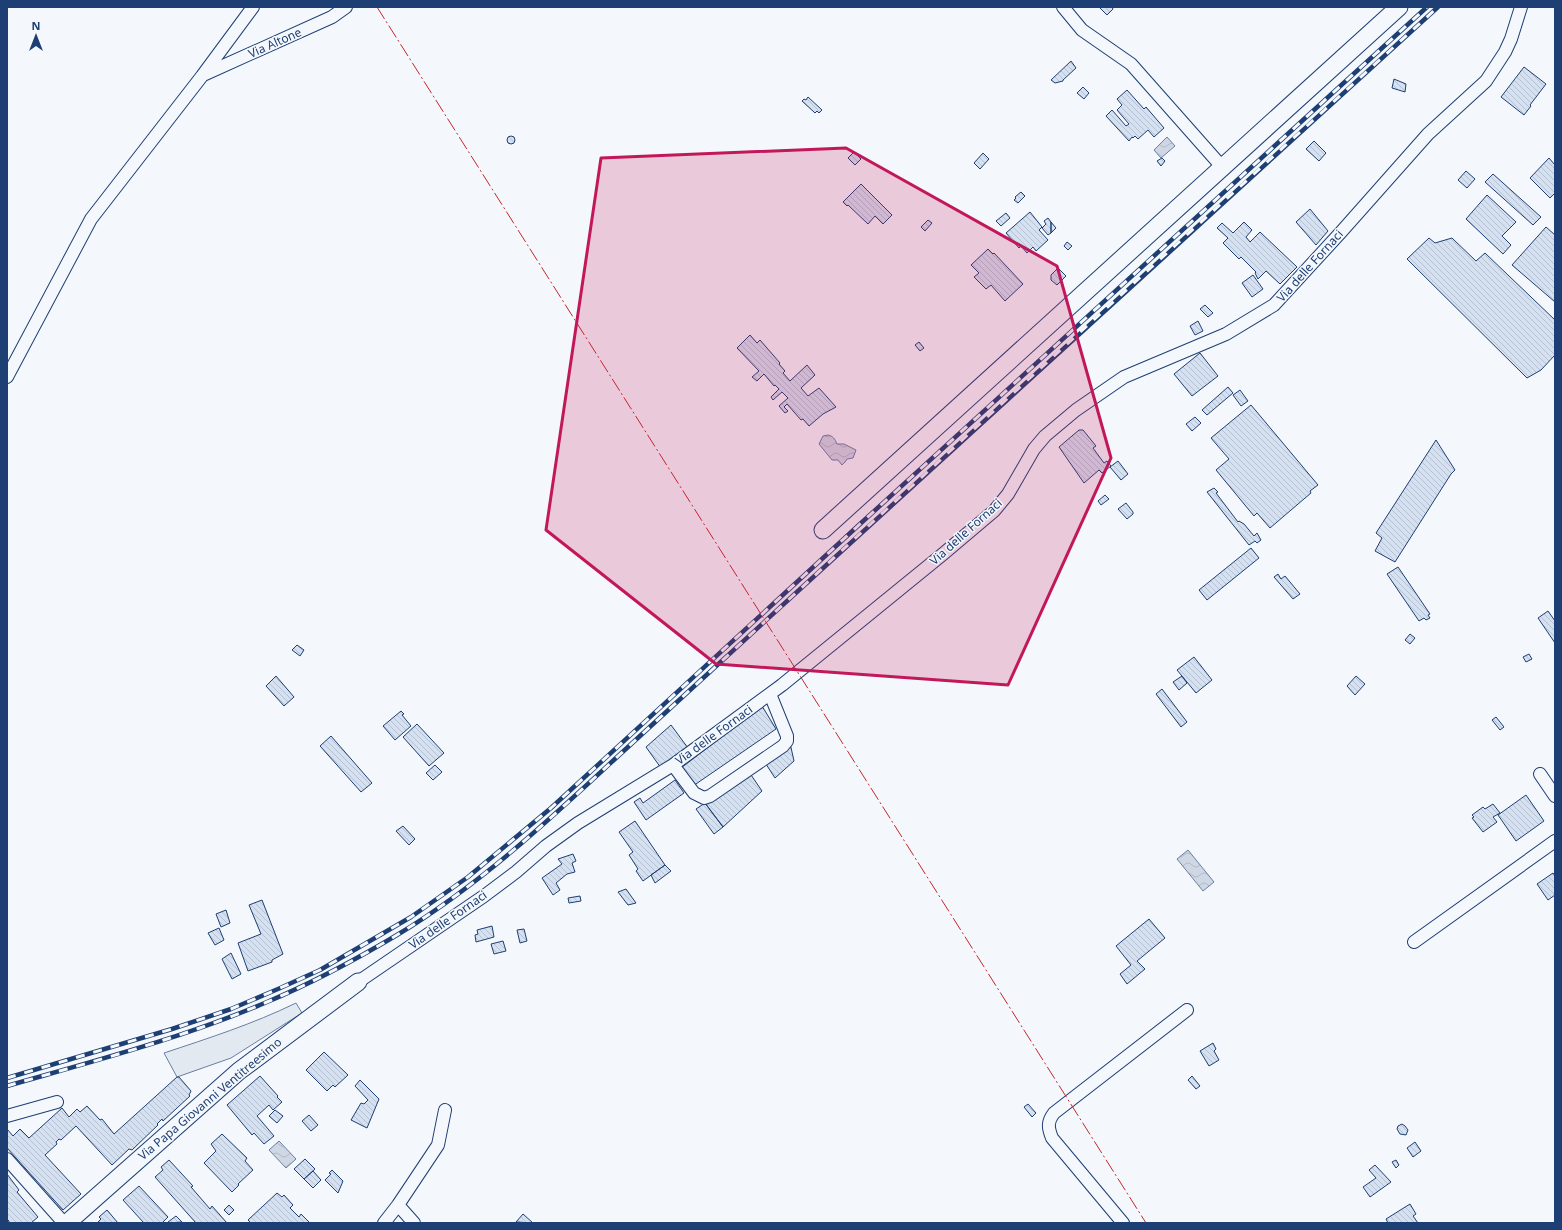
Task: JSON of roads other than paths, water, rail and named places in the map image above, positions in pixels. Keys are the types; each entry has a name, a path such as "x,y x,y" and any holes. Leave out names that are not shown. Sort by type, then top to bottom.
{"main road":[{"path":"823,530 1399,7"},
{"name":"Via Papa Giovanni Ventitreesimo","path":"67,1223 239,1071 358,982"}],"street":[{"path":"7,377 90,219 202,76 253,7"},
{"name":"Via Altone","path":"202,76 332,17 346,7"},
{"path":"1063,7 1082,30 1131,64 1223,168"},
{"name":"Via delle Fornaci","path":"358,982 484,896 516,872 546,846 578,823 673,765 770,694 994,511 1008,494 1034,449 1045,436 1076,410 1124,377 1226,334 1257,317 1282,298 1428,134 1486,81 1505,52 1511,39 1521,7"},
{"path":"673,765 694,793 704,798 710,796 783,746 787,741 787,736 770,694"},
{"path":"1540,774 1555,796"},
{"path":"1414,942 1555,841"},
{"path":"1123,1223 1052,1138 1048,1127 1050,1118 1054,1113 1187,1010"},
{"path":"7,1116 58,1102"},
{"path":"384,1223 398,1205 438,1145 445,1110"},
{"path":"7,1159 64,1223"},
{"path":"398,1205 414,1223"}],"water":[{"path":"1167,137 1175,146 1161,158 1154,150"},
{"path":"828,435 834,438 837,444 844,444 856,450 853,458 847,459 842,465 838,460 832,460 819,444 823,436"},
{"path":"1188,850 1214,882 1203,891 1177,859"},
{"path":"279,1141 296,1159 286,1168 269,1150"}],"railway":[{"path":"7,1078 172,1029 231,1009 278,989 320,970 411,917 468,877 551,808 1427,7"},
{"path":"7,1086 171,1038 235,1015 284,995 333,971 397,935 456,896 511,852 564,806 1037,371 1438,7"}]}
